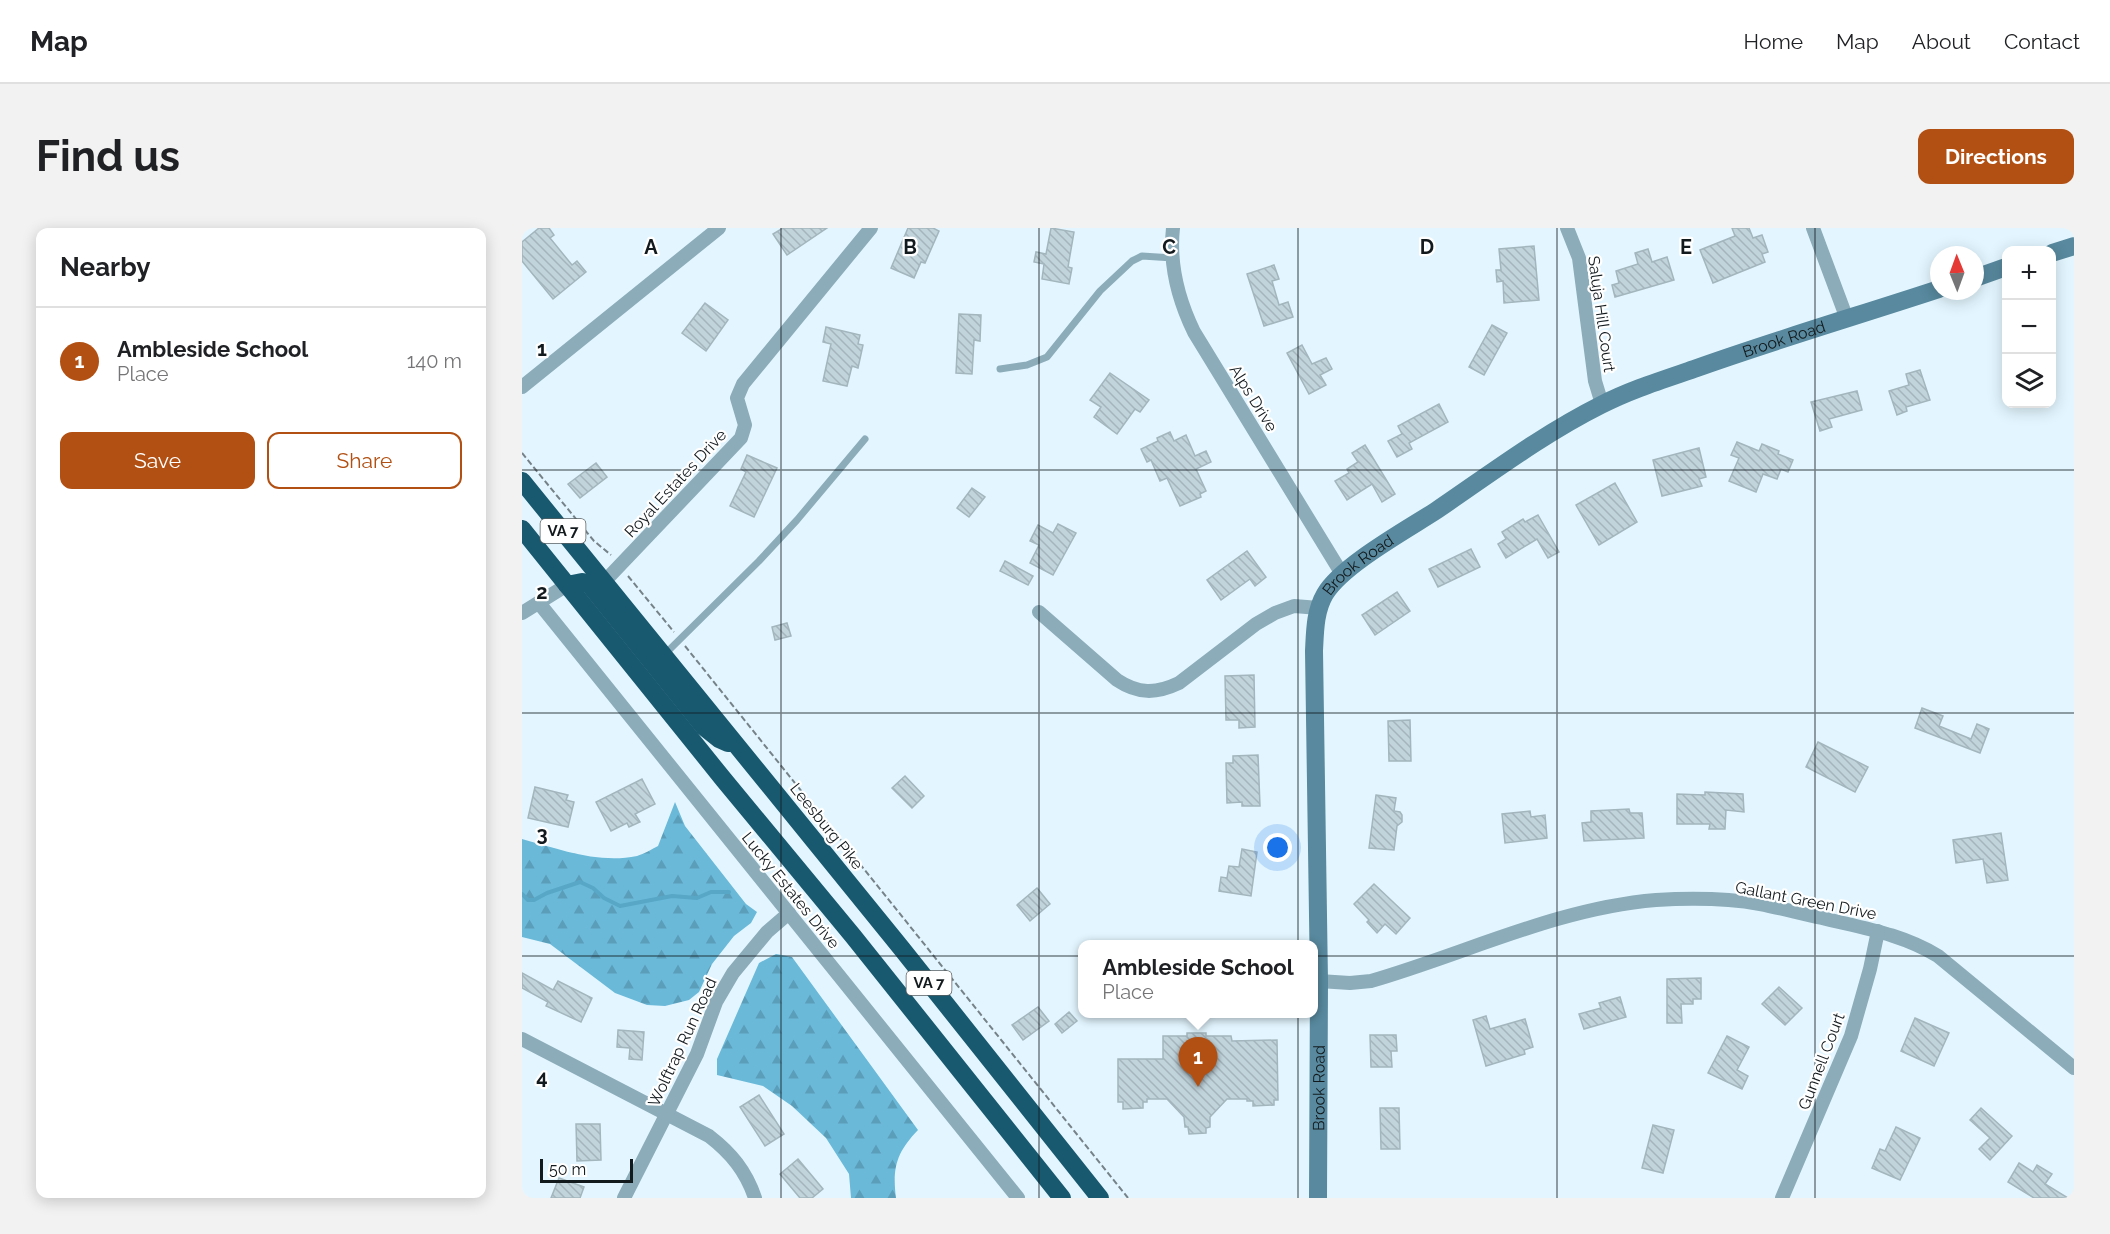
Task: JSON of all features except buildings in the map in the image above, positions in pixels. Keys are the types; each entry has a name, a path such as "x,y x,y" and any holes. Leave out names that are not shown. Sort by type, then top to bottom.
{"highway":[{"name":"Leesburg Pike","path":"522,481 1100,1198"},
{"name":"VA 7","path":"522,529 853,936 1062,1198"},
{"path":"567,585 582,582 589,584 704,727 719,739 738,747"},
{"path":"1083,1175 1107,1198"}],"street":[{"path":"522,387 718,228"},
{"name":"Royal Estates Drive","path":"604,582 741,438 745,425 737,398 743,384 871,228"},
{"name":"Alps Drive","path":"1173,228 1173,258 1178,291 1194,332 1342,573"},
{"name":"Saluja Hill Court","path":"1568,228 1579,258 1595,381 1602,404"},
{"path":"1813,228 1847,319"},
{"path":"2056,252 2074,246"},
{"path":"1984,275 2002,269"},
{"name":"Brook Road","path":"1318,1198 1319,981 1314,651 1315,624 1325,594 1342,573 1555,431 1602,404 1644,386 1741,352 1930,292"},
{"path":"522,613 567,585"},
{"name":"Lucky Estates Drive","path":"539,603 1018,1198"},
{"path":"1039,612 1117,680 1127,687 1152,692 1167,689 1179,683 1256,624 1275,613 1294,606 1319,608"},
{"name":"Gallant Green Drive","path":"1319,981 1350,983 1371,981 1581,913 1617,905 1654,900 1711,900 1760,904 1901,937 1938,956 2074,1068"},
{"name":"Wolftrap Run Road","path":"624,1198 697,1054 716,1002 733,973 767,932 789,913"},
{"name":"Gunnell Court","path":"1782,1198 1851,1035 1870,969 1878,931"},
{"path":"522,1039 709,1136 724,1148 742,1170 755,1198"}],"lane":[{"path":"1000,369 1027,365 1047,357 1100,291 1132,261 1142,256 1173,258"},
{"path":"664,655 767,553 865,439"}],"path":[{"path":"522,453 594,541 607,550 1128,1198"}],"green space":[{"path":"675,802 685,826 746,904 757,912 751,923 734,936 712,964 699,992 689,1000 665,1006 647,1005 615,993 550,944 522,937 522,839 593,857 637,856 658,846"},
{"path":"776,954 792,957 918,1130 905,1146 898,1161 895,1177 896,1198 851,1198 849,1174 826,1138 792,1106 763,1086 717,1075 717,1059 759,963"}],"waterway":[{"path":"522,894 528,900 534,900 580,882 620,906 672,896 697,898 711,892 729,892"}],"place":[{"name":"Ambleside School","path":"1198,1087"}]}
